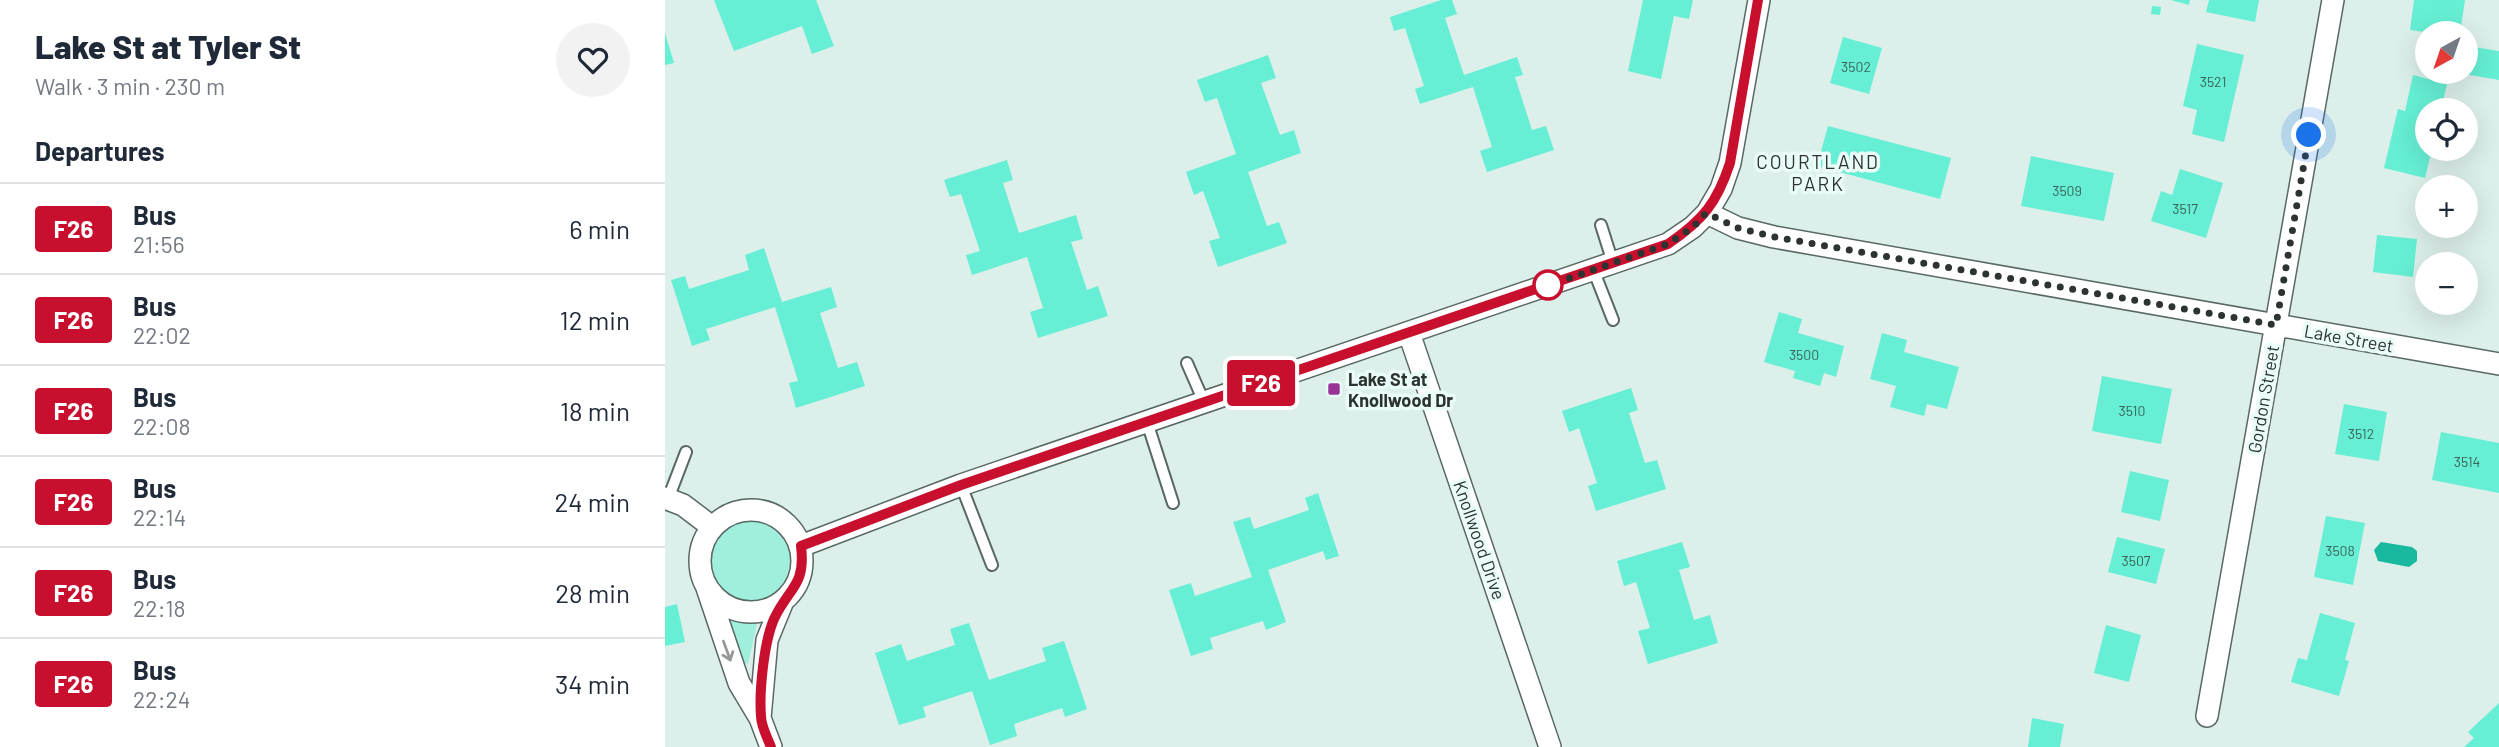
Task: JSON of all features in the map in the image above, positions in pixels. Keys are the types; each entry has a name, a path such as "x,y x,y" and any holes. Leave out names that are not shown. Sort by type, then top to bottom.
{"street":[{"path":"801,546 961,485 1668,244 1693,227 1706,213 1721,189 1730,163 1759,0"},
{"name":"Gordon Street","path":"2207,716 2333,0"},
{"name":"Lake Street","path":"1706,213 1738,228 1775,237 2499,364"},
{"name":"Knollwood Drive","path":"1409,333 1550,747"},
{"path":"666,498 683,505 712,527"},
{"path":"707,586 717,599 730,608 745,612 762,611 783,601 800,579 803,563 801,546 794,531 783,520 769,512 754,509 738,511 724,517 712,527 700,556 701,572 718,627 739,683 760,718 771,747"},
{"path":"760,718 767,640 783,601"}],"lane":[{"path":"1601,225 1603,266 1613,320"},
{"path":"1187,363 1204,402"},
{"path":"1147,422 1173,503"},
{"path":"666,498 686,452"},
{"path":"961,485 992,565"}],"shaded area":[{"path":"750,521 765,524 778,533 787,546 790,561 787,576 778,589 765,598 750,601 735,598 722,589 713,576 710,561 713,546 722,533 735,524"},
{"path":"2381,542 2412,547 2417,551 2417,561 2409,567 2378,561 2374,550"},
{"path":"731,621 757,624 748,664 742,662"}],"building":[{"path":"714,0 816,0 834,46 812,54 802,26 734,51"},
{"path":"1441,0 1452,0 1457,14 1445,18 1464,75 1517,57 1523,75 1515,77 1532,130 1546,126 1554,150 1487,172 1480,151 1492,147 1473,87 1420,104 1415,89 1424,86 1405,28 1394,31 1390,17"},
{"path":"1643,0 1693,0 1689,19 1674,16 1661,79 1628,71"},
{"path":"2171,0 2190,0 2189,5"},
{"path":"2209,0 2259,0 2255,22 2206,12"},
{"path":"2414,0 2465,0 2462,21 2415,21 2415,31 2410,30"},
{"path":"2152,6 2161,7 2160,15 2151,14"},
{"path":"665,33 674,63 665,65"},
{"path":"1843,37 1882,48 1869,94 1830,83"},
{"path":"2197,44 2244,55 2224,142 2192,134 2197,110 2183,106"},
{"path":"2478,48 2499,51 2499,80 2478,76"},
{"path":"1268,55 1276,78 1261,83 1280,135 1294,130 1301,153 1248,172 1267,226 1279,222 1287,243 1218,267 1209,241 1220,238 1203,191 1194,195 1186,172 1236,154 1217,98 1205,102 1197,80"},
{"path":"2413,75 2415,84 2447,84 2444,98 2415,98 2415,161 2429,161 2426,175 2415,176 2384,168 2398,109 2405,111"},
{"path":"1828,126 1951,158 1940,199 1817,166"},
{"path":"2031,156 2114,173 2104,221 2021,206"},
{"path":"1007,160 1013,180 1003,183 1019,233 1076,215 1083,239 1071,242 1087,290 1098,286 1108,316 1038,338 1030,312 1043,308 1027,257 972,275 966,255 980,251 961,194 950,197 944,180"},
{"path":"2180,169 2223,183 2206,238 2151,221 2161,191 2172,195"},
{"path":"2377,235 2417,239 2413,277 2373,272"},
{"path":"764,248 782,302 831,287 837,307 820,313 838,368 857,362 865,386 796,408 789,383 798,381 775,307 706,329 710,340 692,346 671,280 685,276 689,289 749,270 745,255"},
{"path":"1779,312 1802,319 1798,333 1844,346 1836,377 1824,373 1820,386 1793,378 1795,371 1764,362"},
{"path":"1882,333 1907,340 1904,352 1959,367 1947,409 1927,404 1924,416 1890,407 1896,386 1870,379"},
{"path":"2102,376 2172,389 2161,444 2092,431"},
{"path":"1631,388 1638,410 1629,413 1645,463 1657,460 1666,489 1596,511 1588,486 1597,483 1579,428 1569,432 1562,411"},
{"path":"2344,404 2387,412 2379,461 2335,454"},
{"path":"2441,432 2499,443 2499,493 2432,480"},
{"path":"2130,471 2169,480 2160,521 2121,512"},
{"path":"1318,493 1339,556 1326,560 1323,551 1268,570 1286,622 1266,630 1263,621 1210,638 1213,649 1191,656 1169,590 1191,583 1195,596 1252,577 1233,522 1250,517 1254,529 1309,510 1305,498"},
{"path":"2326,516 2365,523 2353,585 2314,577"},
{"path":"2117,537 2165,549 2156,584 2108,572"},
{"path":"1682,542 1690,567 1679,570 1694,620 1710,615 1718,643 1648,664 1638,631 1650,628 1636,582 1624,586 1617,561"},
{"path":"677,604 685,642 665,646 665,607"},
{"path":"2320,613 2355,623 2345,660 2349,661 2339,696 2291,682 2298,658 2307,660"},
{"path":"969,623 989,680 1046,661 1042,648 1064,641 1087,709 1065,717 1062,708 1014,724 1017,736 990,745 972,691 923,707 926,717 899,725 875,653 901,644 907,661 955,645 950,629"},
{"path":"2106,625 2141,635 2129,682 2094,673"},
{"path":"2499,703 2499,747 2464,747 2474,738 2468,732"},
{"path":"2032,718 2064,724 2060,747 2028,747"}],"bus line":[{"name":"F26","path":"771,747 760,718 767,640 783,601 800,579 803,563 801,546 961,485 1668,244 1693,227 1706,213 1721,189 1730,163 1758,0"}],"place":[{"name":"Lake St at Knollwood Dr","path":"1334,389"}],"district":[{"name":"COURTLAND PARK","path":"1818,172"}],"route":[{"path":"1548,285 1541,288 1668,244 1693,227 1706,213 1738,228 1775,237 2276,325 2309,135"}]}
